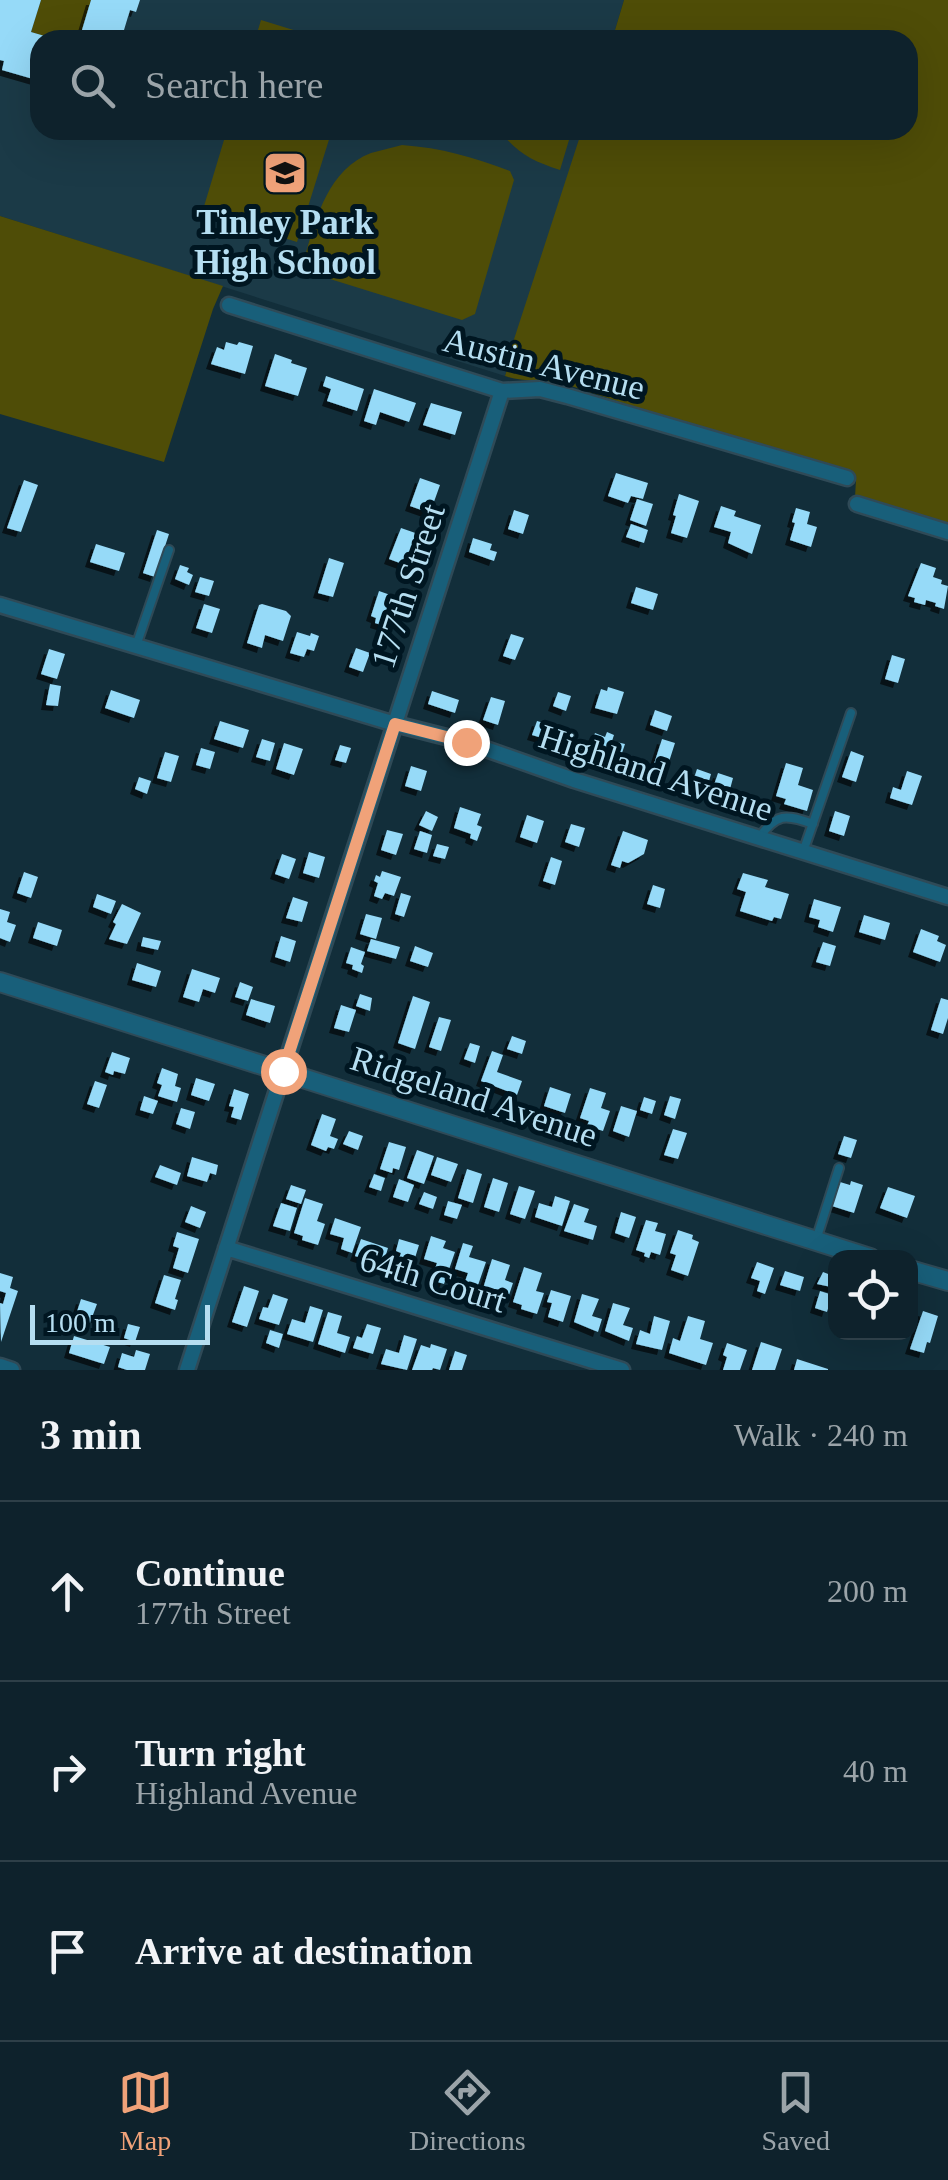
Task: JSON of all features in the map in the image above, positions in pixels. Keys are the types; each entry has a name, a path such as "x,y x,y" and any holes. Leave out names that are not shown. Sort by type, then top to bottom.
{"street":[{"name":"Austin Avenue","path":"229,306 502,391 540,390 568,396 846,478"},
{"name":"177th Street","path":"187,1370 502,391"},
{"path":"857,504 948,532"},
{"name":"Highland Avenue","path":"0,605 466,742 948,898"},
{"name":"Ridgeland Avenue","path":"0,982 846,1250"},
{"name":"64th Court","path":"226,1248 622,1370"},
{"path":"918,1273 948,1282"},
{"path":"0,1366 12,1370"}],"lane":[{"path":"136,646 169,550"},
{"path":"803,852 850,713"},
{"path":"758,838 774,820 783,817 813,824"},
{"path":"816,1240 839,1168"}],"shaded area":[{"name":"Tinley Park High School","path":"0,0 624,0 615,30 30,30 30,140 580,140 505,376 0,216"},
{"path":"41,0 91,0 82,30 32,30"},
{"path":"624,0 948,0 948,526 855,497 856,480 562,383 505,376 579,140 918,140 918,30 615,30"},
{"path":"261,20 294,30 258,30"},
{"path":"224,140 329,140 297,242 202,213"},
{"path":"508,140 569,140 560,170"},
{"path":"402,145 483,161 510,171 514,180 475,314 462,320 301,270 323,202 342,173 371,153"},
{"path":"0,216 223,286 164,462 0,414"}],"building":[{"path":"0,0 41,0 30,30 30,78 2,70 4,61 0,60"},
{"path":"91,0 140,0 136,12 130,10 124,30 82,30"},
{"path":"226,342 253,346 245,374 211,364 217,347 224,350"},
{"path":"275,354 307,368 298,396 265,386"},
{"path":"326,376 364,389 357,411 327,401 331,389 323,386"},
{"path":"374,389 416,403 409,422 380,412 376,425 364,421"},
{"path":"431,403 462,412 455,435 423,425"},
{"path":"616,473 648,483 643,499 631,496 628,503 608,496"},
{"path":"420,478 440,485 430,513 410,506"},
{"path":"24,480 38,485 21,532 7,528"},
{"path":"679,494 699,501 687,538 671,533"},
{"path":"637,499 653,504 646,526 630,520"},
{"path":"721,506 736,511 734,516 761,525 752,554 728,543 731,532 714,527"},
{"path":"796,508 810,512 807,524 817,527 811,547 790,540"},
{"path":"514,510 529,515 523,534 508,529"},
{"path":"631,524 648,530 644,543 626,537"},
{"path":"401,528 424,536 420,548 415,546 408,566 389,559"},
{"path":"157,530 169,534 155,577 143,573"},
{"path":"473,538 492,544 490,550 497,552 494,561 469,552"},
{"path":"96,544 125,553 119,571 90,562"},
{"path":"329,558 344,563 333,597 318,593"},
{"path":"921,563 936,568 933,577 948,586 944,609 926,600 925,605 914,602 915,598 908,596"},
{"path":"180,565 189,568 187,572 193,575 189,585 175,579"},
{"path":"200,577 214,581 209,596 195,592"},
{"path":"636,587 658,594 653,610 631,603"},
{"path":"379,591 399,598 394,629 375,623 376,618 371,616"},
{"path":"204,604 220,609 212,633 196,628"},
{"path":"262,604 291,616 283,641 265,635 262,648 247,643"},
{"path":"297,632 319,636 314,651 307,649 304,657 290,653"},
{"path":"511,634 524,638 515,660 503,656"},
{"path":"356,648 370,653 363,672 349,667"},
{"path":"49,649 65,654 57,679 41,674"},
{"path":"892,655 905,659 898,683 885,679"},
{"path":"50,684 61,686 58,706 46,705"},
{"path":"608,687 624,692 617,714 595,708 601,689 607,691"},
{"path":"111,690 140,700 134,718 105,708"},
{"path":"432,691 459,700 455,713 428,704"},
{"path":"558,692 571,696 566,711 553,706"},
{"path":"491,697 505,701 498,725 483,720"},
{"path":"655,710 672,716 667,731 650,725"},
{"path":"220,721 249,730 243,748 214,739"},
{"path":"537,721 554,726 549,740 532,735"},
{"path":"607,732 614,735 612,741 625,744 619,762 610,759 609,763 587,755 595,733 605,737"},
{"path":"262,739 275,743 270,761 256,757"},
{"path":"662,739 675,743 667,768 654,764"},
{"path":"284,743 303,749 294,775 276,769"},
{"path":"340,745 351,748 346,763 335,760"},
{"path":"201,748 215,752 210,769 196,765"},
{"path":"851,751 864,756 856,782 842,777"},
{"path":"165,752 179,756 171,782 157,778"},
{"path":"786,763 803,768 798,785 813,790 807,811 784,804 786,799 776,796"},
{"path":"411,766 427,771 421,791 405,786"},
{"path":"697,769 711,774 706,792 691,787"},
{"path":"907,771 922,776 912,805 890,798 893,787 901,790"},
{"path":"718,773 733,778 729,793 713,788"},
{"path":"139,777 151,781 147,794 135,789"},
{"path":"460,807 481,814 477,841 470,838 471,834 454,828"},
{"path":"426,811 438,817 432,831 419,825"},
{"path":"835,811 850,816 844,836 829,831"},
{"path":"527,815 544,821 537,843 520,837"},
{"path":"571,824 585,828 579,847 565,842"},
{"path":"387,830 403,834 396,855 381,850"},
{"path":"420,831 432,835 427,853 414,849"},
{"path":"623,831 648,840 644,854 628,863 622,861 620,868 611,865"},
{"path":"437,844 449,847 445,859 433,856"},
{"path":"309,852 325,857 319,878 303,873"},
{"path":"282,854 296,859 289,879 275,874"},
{"path":"551,857 562,861 555,885 543,881"},
{"path":"382,871 401,877 394,896 385,893 382,899 374,896 378,883 374,881"},
{"path":"24,872 38,877 31,898 17,893"},
{"path":"743,873 768,880 765,887 789,894 781,919 774,917 772,921 740,911 746,892 737,889"},
{"path":"653,885 665,889 660,908 647,904"},
{"path":"401,893 411,896 404,917 395,914"},
{"path":"97,894 116,901 111,914 93,907"},
{"path":"293,897 308,902 302,922 286,918"},
{"path":"814,899 841,907 833,932 818,927 820,920 809,917"},
{"path":"122,904 141,913 127,944 109,939"},
{"path":"0,909 10,912 7,922 16,925 10,942 0,938"},
{"path":"366,914 382,918 376,939 360,934"},
{"path":"864,915 890,923 885,940 859,932"},
{"path":"38,922 62,930 57,946 33,938"},
{"path":"921,929 939,936 937,941 946,945 940,962 913,952"},
{"path":"281,936 296,941 290,962 275,957"},
{"path":"143,937 161,941 158,950 141,946"},
{"path":"371,939 400,947 396,959 367,951"},
{"path":"823,942 836,946 830,966 816,962"},
{"path":"415,946 433,953 428,967 410,961"},
{"path":"351,947 365,952 362,973 346,963"},
{"path":"137,963 161,971 156,987 132,980"},
{"path":"192,969 220,978 215,993 203,989 199,1002 183,997"},
{"path":"240,982 253,987 248,1001 235,997"},
{"path":"360,994 372,998 370,1011 356,1006"},
{"path":"413,996 430,1002 415,1049 398,1043"},
{"path":"941,998 948,1000 943,1034 931,1030"},
{"path":"251,999 275,1006 270,1023 246,1015"},
{"path":"341,1005 356,1010 349,1032 334,1028"},
{"path":"439,1017 451,1020 441,1051 429,1047"},
{"path":"512,1036 526,1041 522,1054 507,1049"},
{"path":"470,1043 480,1046 475,1063 464,1059"},
{"path":"492,1051 503,1055 497,1072 522,1081 517,1095 481,1081"},
{"path":"112,1052 130,1058 125,1074 105,1072"},
{"path":"162,1068 178,1074 175,1086 181,1088 177,1102 158,1096"},
{"path":"196,1078 215,1084 209,1101 191,1095"},
{"path":"95,1081 107,1085 99,1108 87,1104"},
{"path":"550,1087 571,1094 565,1113 544,1106"},
{"path":"590,1088 606,1093 601,1108 610,1111 603,1131 587,1126 589,1121 580,1118"},
{"path":"234,1089 249,1094 241,1120 231,1117 234,1107 229,1106"},
{"path":"144,1096 158,1101 153,1114 140,1110"},
{"path":"670,1096 681,1099 675,1119 664,1115"},
{"path":"644,1097 656,1101 652,1114 640,1110"},
{"path":"621,1106 637,1111 629,1137 613,1131"},
{"path":"181,1108 195,1112 190,1129 176,1124"},
{"path":"322,1114 336,1119 330,1136 338,1139 334,1149 328,1147 326,1151 311,1145"},
{"path":"673,1129 687,1133 678,1159 664,1155"},
{"path":"349,1131 363,1136 358,1150 343,1144"},
{"path":"844,1136 857,1140 851,1158 838,1154"},
{"path":"389,1142 406,1147 399,1170 393,1168 392,1173 380,1169"},
{"path":"417,1150 434,1156 424,1184 407,1178"},
{"path":"192,1157 218,1165 216,1175 210,1173 207,1182 187,1176"},
{"path":"437,1157 458,1164 451,1182 431,1175"},
{"path":"160,1165 181,1173 177,1185 155,1177"},
{"path":"467,1169 482,1174 473,1203 458,1198"},
{"path":"374,1174 385,1178 381,1191 369,1187"},
{"path":"493,1178 508,1183 499,1212 484,1207"},
{"path":"399,1179 414,1185 408,1202 393,1197"},
{"path":"851,1181 863,1185 854,1213 832,1206 840,1182 850,1185"},
{"path":"291,1185 306,1190 301,1204 286,1199"},
{"path":"519,1186 535,1191 525,1219 510,1214"},
{"path":"888,1187 915,1196 907,1218 880,1208"},
{"path":"424,1192 437,1197 433,1209 419,1204"},
{"path":"555,1196 570,1201 562,1226 535,1217 539,1203 552,1207"},
{"path":"305,1198 323,1204 317,1221 325,1224 318,1245 294,1233"},
{"path":"448,1201 462,1205 457,1219 444,1215"},
{"path":"281,1203 297,1208 290,1231 273,1226"},
{"path":"574,1204 589,1209 584,1222 597,1226 593,1240 564,1231"},
{"path":"191,1206 206,1212 200,1228 185,1222"},
{"path":"621,1212 636,1217 629,1238 615,1233"},
{"path":"335,1218 361,1227 352,1253 341,1249 344,1238 330,1234"},
{"path":"646,1220 658,1223 655,1231 666,1234 660,1255 651,1252 649,1258 636,1250"},
{"path":"678,1230 693,1235 692,1239 699,1242 688,1276 671,1270 676,1255 670,1253"},
{"path":"177,1232 199,1239 188,1273 173,1268 179,1248 173,1246"},
{"path":"431,1236 446,1241 443,1248 455,1252 444,1284 431,1280 437,1263 424,1259"},
{"path":"361,1239 388,1248 383,1265 355,1256"},
{"path":"399,1239 419,1245 411,1271 396,1267 401,1253 396,1251"},
{"path":"463,1243 473,1246 469,1257 486,1262 475,1294 462,1290 468,1273 455,1269"},
{"path":"492,1259 510,1265 505,1280 513,1283 506,1304 482,1292"},
{"path":"757,1262 774,1268 765,1294 757,1291 760,1281 751,1278"},
{"path":"524,1267 542,1273 536,1291 544,1293 537,1314 513,1302"},
{"path":"785,1271 804,1277 800,1291 780,1285"},
{"path":"823,1272 828,1274 828,1286 817,1284"},
{"path":"0,1273 13,1277 10,1288 18,1291 1,1342 0,1303 3,1304 6,1293 0,1291"},
{"path":"164,1275 181,1280 175,1310 155,1303"},
{"path":"244,1286 259,1291 247,1327 232,1322"},
{"path":"551,1290 571,1296 563,1322 548,1317"},
{"path":"820,1291 828,1294 827,1312 815,1308"},
{"path":"273,1294 288,1299 279,1325 259,1319"},
{"path":"582,1294 599,1299 592,1316 602,1319 598,1332 574,1322"},
{"path":"81,1299 97,1304 90,1323 75,1318"},
{"path":"613,1303 630,1308 623,1325 633,1328 629,1341 605,1331"},
{"path":"310,1306 323,1310 313,1342 287,1334 292,1319 305,1323"},
{"path":"923,1311 938,1316 924,1353 910,1349 913,1340 918,1340"},
{"path":"328,1312 342,1316 337,1333 350,1337 345,1353 318,1344"},
{"path":"654,1316 670,1321 662,1350 636,1344 640,1330 650,1334"},
{"path":"688,1316 705,1321 700,1339 713,1343 706,1365 669,1353 673,1338 680,1341"},
{"path":"128,1324 140,1327 135,1342 124,1338"},
{"path":"367,1324 381,1328 373,1354 353,1348"},
{"path":"270,1330 283,1334 279,1348 266,1343"},
{"path":"404,1335 417,1339 407,1370 381,1364 386,1349 399,1353"},
{"path":"74,1336 110,1347 104,1364 69,1353"},
{"path":"761,1342 782,1349 775,1370 752,1370"},
{"path":"727,1343 747,1350 740,1370 723,1370"},
{"path":"431,1344 447,1349 440,1370 412,1370 421,1345 430,1348"},
{"path":"136,1350 150,1354 145,1370 118,1367 122,1353 134,1357"},
{"path":"455,1351 467,1355 462,1370 449,1370"},
{"path":"797,1359 828,1369 828,1370 794,1370"}],"place":[{"name":"Tinley Park High School","path":"285,173"}],"route":[{"path":"283,1071 395,724 466,742"}]}
